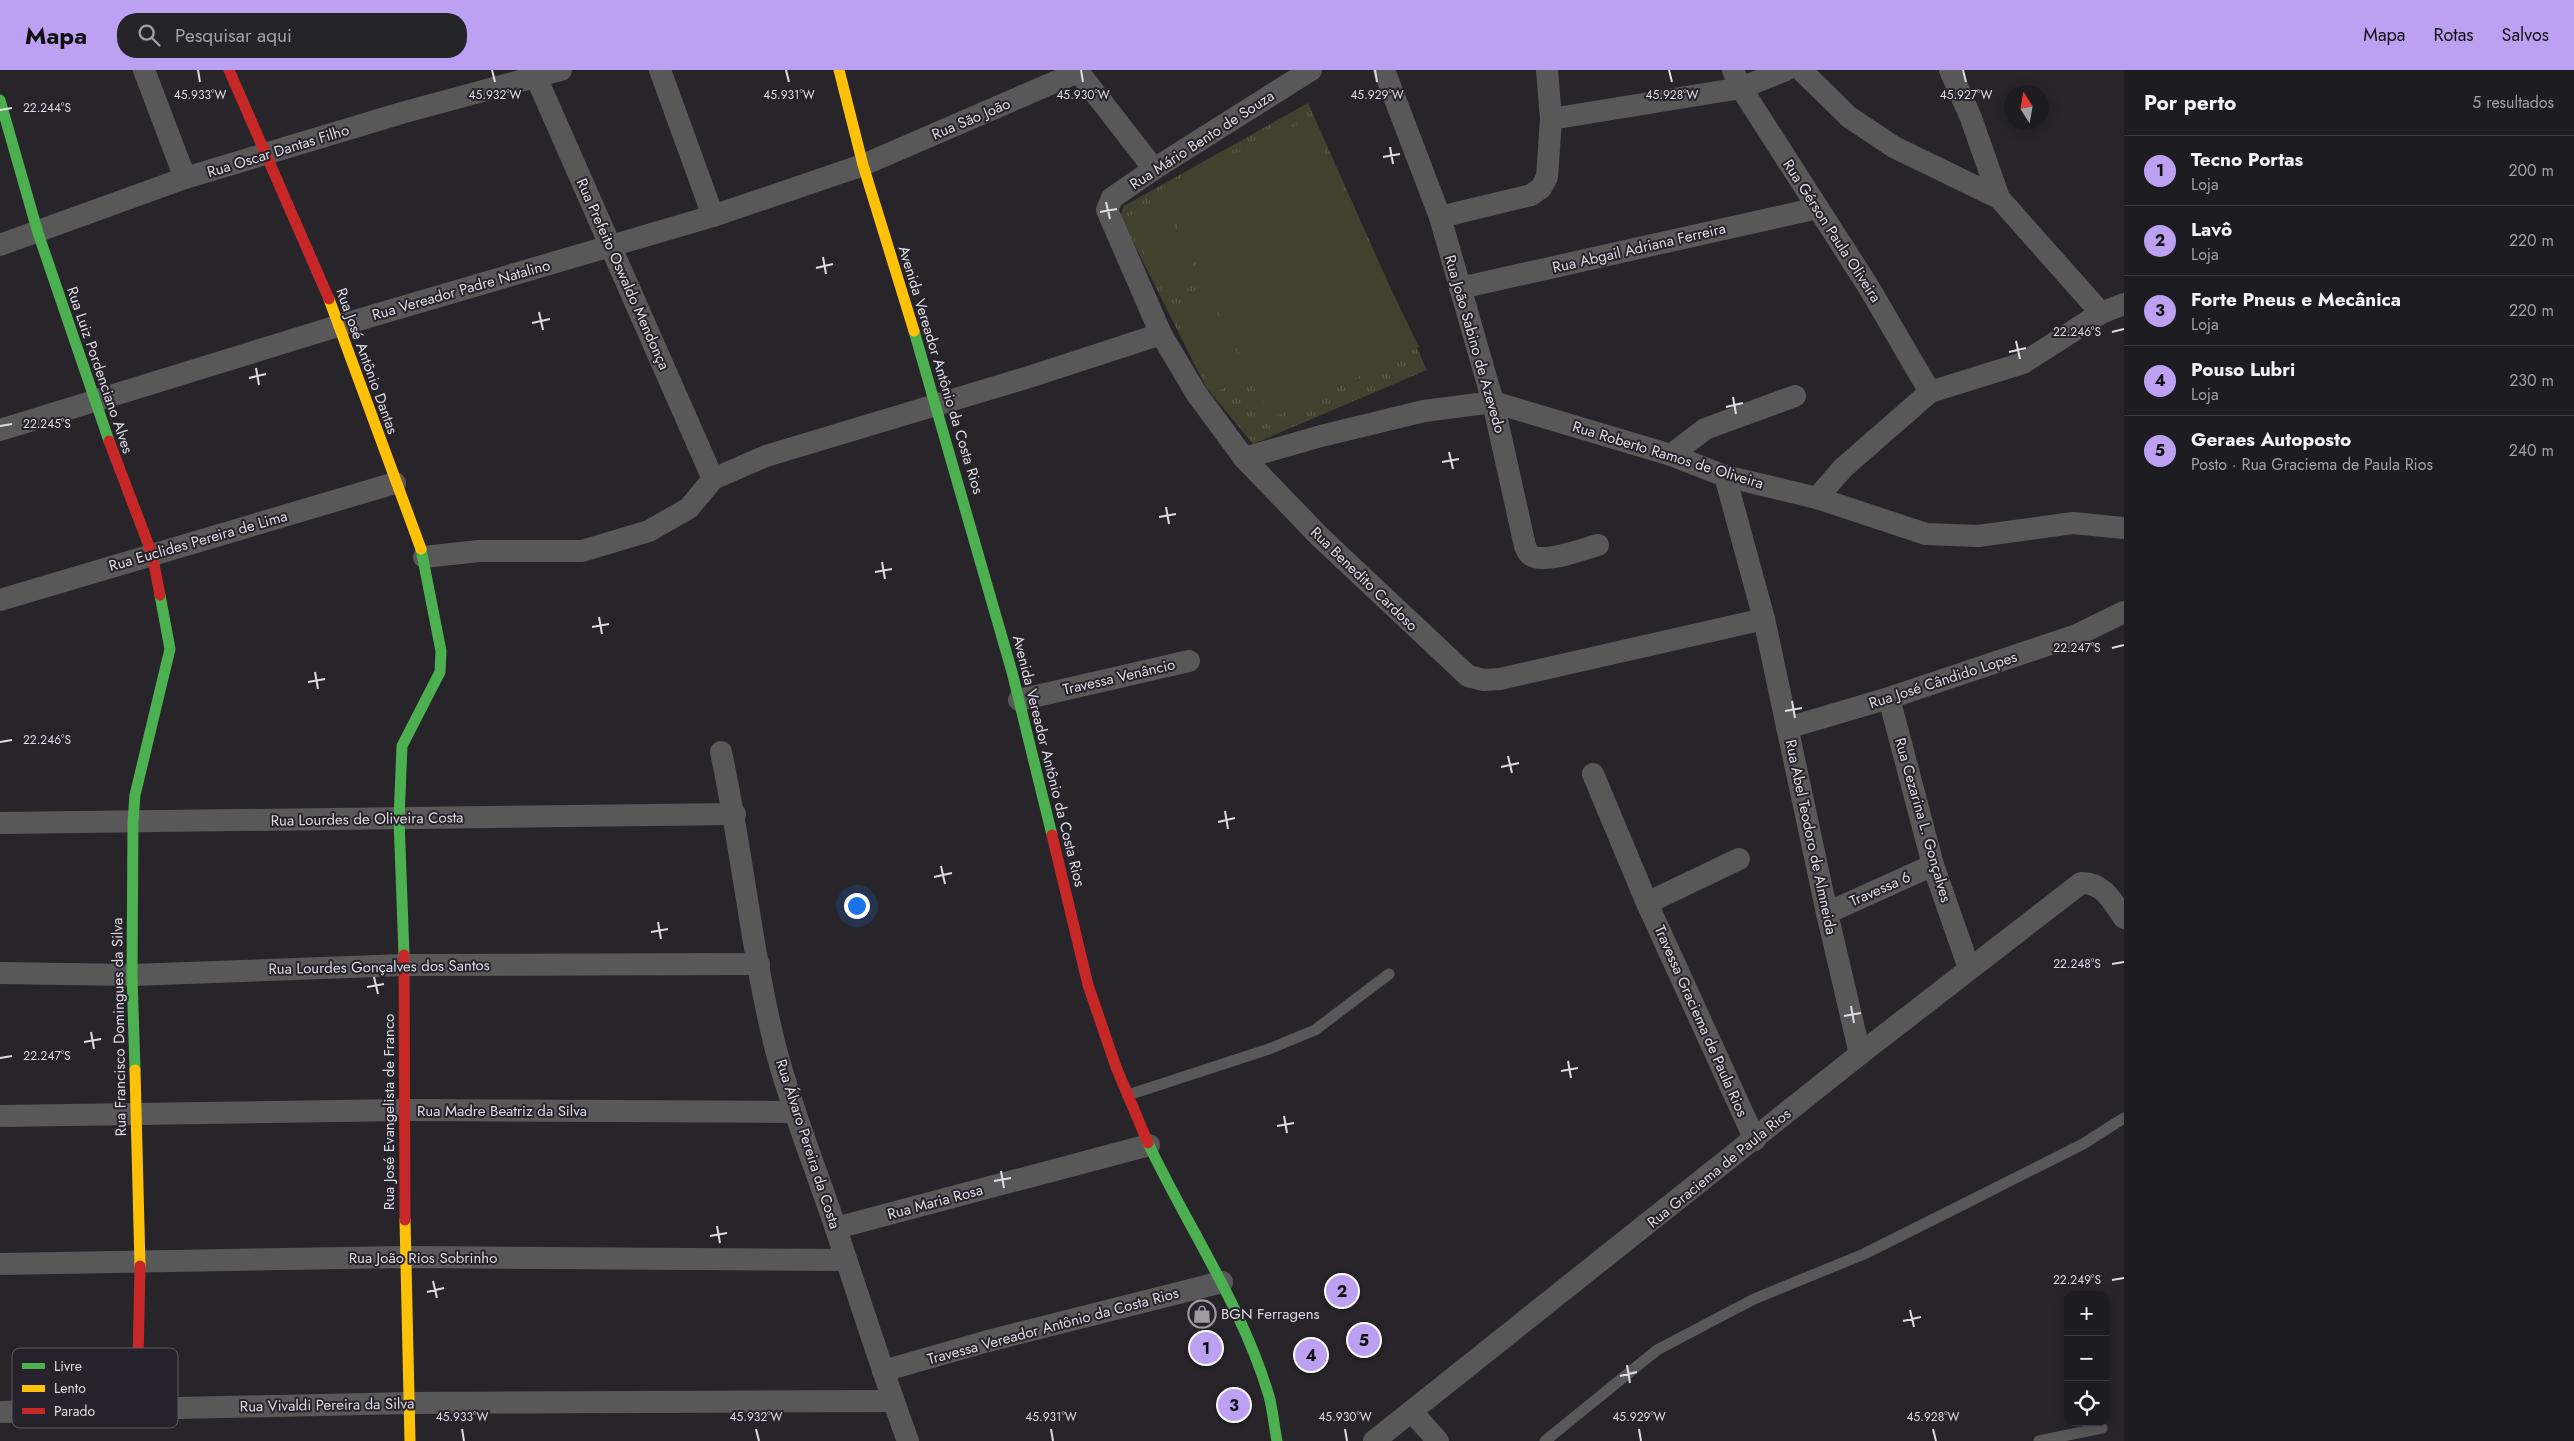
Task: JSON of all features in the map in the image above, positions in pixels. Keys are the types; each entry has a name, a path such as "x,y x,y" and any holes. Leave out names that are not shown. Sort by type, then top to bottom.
{"street":[{"path":"144,70 185,178"},
{"name":"Rua José Antônio Dantas","path":"229,70 341,325 395,483 424,558 441,651 440,672"},
{"name":"Rua Oscar Dantas Filho","path":"0,245 38,233 185,178 534,74 561,70"},
{"path":"660,70 713,216"},
{"name":"Avenida Vereador Antônio da Costa Rios","path":"839,70 863,165 937,404 1019,700 1088,985 1128,1095 1149,1145 1222,1282 1248,1336 1269,1397 1277,1441"},
{"name":"Rua Mário Bento de Souza","path":"1108,219 1106,210 1112,198 1154,169 1311,70"},
{"name":"Rua João Sabino de Azevedo","path":"1384,70 1440,218 1493,402 1528,554 1536,558 1555,556 1598,546"},
{"path":"1440,218 1531,195 1541,188 1547,177 1551,119 1548,70"},
{"path":"1551,119 1786,70"},
{"path":"1801,70 1848,118 1894,147 1999,198"},
{"path":"1950,70 1971,118 1999,198 2101,313"},
{"path":"1078,71 1154,169"},
{"name":"Rua São João","path":"863,165 1078,71"},
{"name":"Rua Prefeito Oswaldo Mendonça","path":"534,74 713,479"},
{"name":"Rua Gérson Paula Oliveira","path":"1737,79 1868,286 1930,392"},
{"name":"Rua Luiz Pordenciano Alves","path":"0,100 38,233 93,400 152,554 170,649"},
{"name":"Rua Vereador Padre Natalino","path":"0,430 341,325 713,216 863,165"},
{"name":"Rua Abgail Adriana Ferreira","path":"1460,288 1818,208"},
{"name":"Rua Benedito Cardoso","path":"1108,219 1161,334 1196,392 1244,458 1326,544 1468,676 1484,680 1500,679 1764,619"},
{"path":"1817,498 1843,468 1930,392 2023,363 2101,313 2124,304"},
{"path":"424,558 479,551 582,551 648,530 688,508 713,479 766,456 1161,334"},
{"path":"1671,455 1705,429 1795,396"},
{"name":"Rua Roberto Ramos de Oliveira","path":"1244,458 1320,436 1424,411 1493,402 1671,455 1725,476 1817,498 1926,534 1978,536 2073,523 2124,528"},
{"name":"Rua Abel Teodoro de Almneida","path":"1725,476 1764,619 1827,913 1860,1054"},
{"name":"Rua Euclides Pereira de Lima","path":"0,600 395,483"},
{"name":"Rua José Cândido Lopes","path":"1787,728 1889,698 2078,635 2124,612"},
{"name":"Rua Francisco Domingues da Silva","path":"138,1348 140,1261 132,974 135,795 170,649"},
{"name":"Travessa Venâncio","path":"1019,700 1189,661"},
{"name":"Rua José Evangelista de Franco","path":"410,1441 402,1110 404,965 399,819 402,746 440,672"},
{"name":"Rua Cezarina L. Gonçalves","path":"1889,698 1933,865 1969,968"},
{"name":"Rua Álvaro Pereira da Costa","path":"721,752 734,814 759,964 775,1044 794,1112 836,1228 908,1441"},
{"name":"Travessa Graciema de Paula Rios","path":"1593,774 1647,902 1755,1140"},
{"name":"Rua Lourdes de Oliveira Costa","path":"0,823 734,814"},
{"path":"1647,902 1739,859"},
{"name":"Travessa 6","path":"1827,913 1933,865"},
{"name":"Rua Graciema de Paula Rios","path":"1374,1441 1755,1140 1860,1054 2064,895 2082,883 2091,882 2098,885 2111,899 2124,918"},
{"name":"Rua Lourdes Gonçalves dos Santos","path":"0,973 132,974 404,965 759,964"},
{"name":"Rua Madre Beatriz da Silva","path":"0,1116 402,1110 794,1112"},
{"name":"Rua Maria Rosa","path":"836,1228 1149,1145"},
{"name":"Rua João Rios Sobrinho","path":"0,1264 406,1257 846,1260"},
{"name":"Travessa Vereador Antônio da Costa Rios","path":"883,1371 988,1341 1222,1282"},
{"name":"Rua Vivaldi Pereira da Silva","path":"178,1408 409,1403 894,1402"},
{"path":"1412,1412 1438,1441"}],"lane":[{"path":"1128,1095 1270,1049 1315,1030 1388,974"},
{"path":"1545,1441 1657,1350 1754,1299 1864,1254 1933,1220 2083,1144 2124,1118"},
{"path":"2038,1441 2102,1428"}],"green space":[{"path":"1308,103 1427,370 1253,444 1206,387 1120,216 1124,206"},
{"path":"1309,119 1419,347 1271,419 1160,190"},
{"path":"1162,201 1202,281 1167,299 1127,217"},
{"path":"1208,294 1248,376 1214,393 1173,312"}],"traffic: fast":[{"path":"0,100 38,233 109,441"},
{"path":"914,331 1012,672 1052,835"},
{"path":"404,955 399,819 402,746 440,672 441,651 421,549"},
{"path":"135,1070 132,975 133,822 135,795 170,649 160,595"},
{"path":"1148,1143 1229,1298 1258,1362 1272,1407 1277,1441"}],"traffic: slow":[{"path":"839,70 863,165 914,331"},
{"path":"329,299 421,549"},
{"path":"135,1070 140,1266"},
{"path":"405,1220 410,1441"}],"traffic: jam":[{"path":"229,70 329,299"},
{"path":"109,441 152,554 160,595"},
{"path":"1052,835 1088,985 1116,1067 1148,1143"},
{"path":"404,955 405,1220"},
{"path":"138,1348 140,1266"}],"place":[{"name":"Lavô","path":"1342,1291"},
{"name":"BGN Ferragens","path":"1202,1314"},
{"name":"Geraes Autoposto","path":"1364,1340"},
{"name":"Tecno Portas","path":"1206,1348"},
{"name":"Pouso Lubri","path":"1311,1355"},
{"name":"Forte Pneus e Mecânica","path":"1234,1405"}]}
